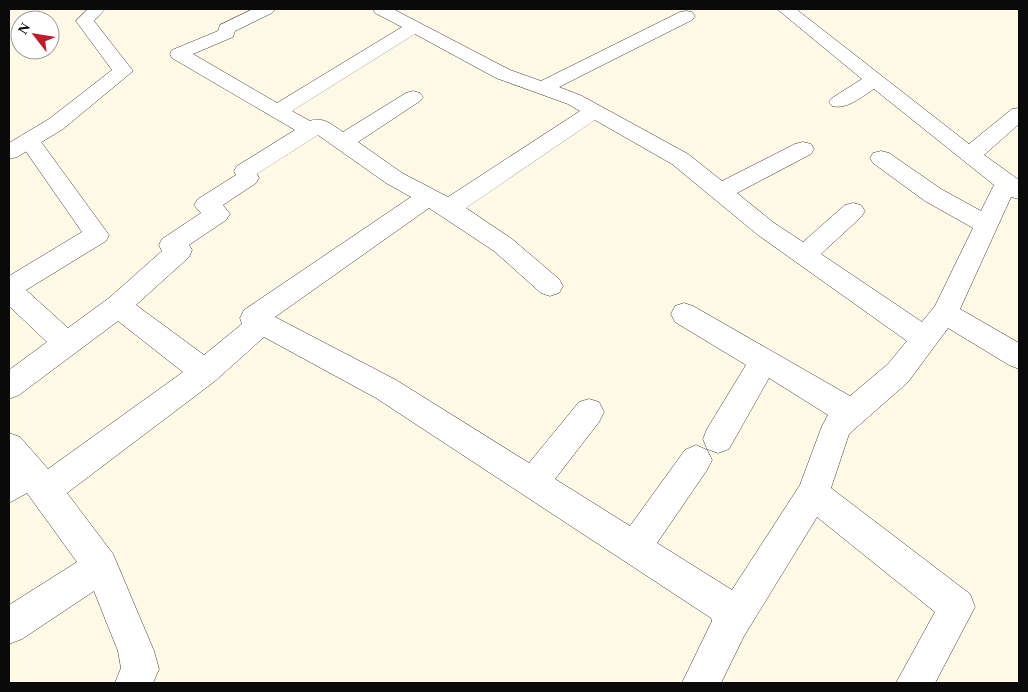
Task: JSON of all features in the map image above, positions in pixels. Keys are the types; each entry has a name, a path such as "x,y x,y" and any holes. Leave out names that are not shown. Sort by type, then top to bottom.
{"street":[{"path":"9,152 56,124 123,71 85,21 96,9"},
{"path":"266,9 226,29 227,34 179,54 310,130"},
{"path":"381,9 503,74 575,100 680,159 766,230 924,339"},
{"path":"701,683 731,623 813,494 837,426 898,373 945,313 987,224 1013,187 786,9"},
{"path":"543,88 686,16"},
{"path":"278,111 415,26"},
{"path":"839,102 875,80"},
{"path":"343,142 413,97"},
{"path":"594,111 439,202 253,318 386,389 725,606 731,623"},
{"path":"970,155 1019,114"},
{"path":"9,386 118,306 180,250 171,245 218,214 206,206 248,178 245,171 318,125 394,178 439,202 503,245 550,286"},
{"path":"29,140 97,235 9,289 67,344"},
{"path":"720,192 803,149"},
{"path":"881,158 933,195 987,224"},
{"path":"804,256 853,211"},
{"path":"118,306 205,372"},
{"path":"945,313 1019,357"},
{"path":"684,314 852,413"},
{"path":"28,483 205,372 262,323"},
{"path":"634,548 707,450 764,361"},
{"path":"533,483 589,412"},
{"path":"9,447 28,483 101,566 136,651 140,669 133,683"},
{"path":"813,494 957,607 915,683"},
{"path":"9,626 101,566"}]}
